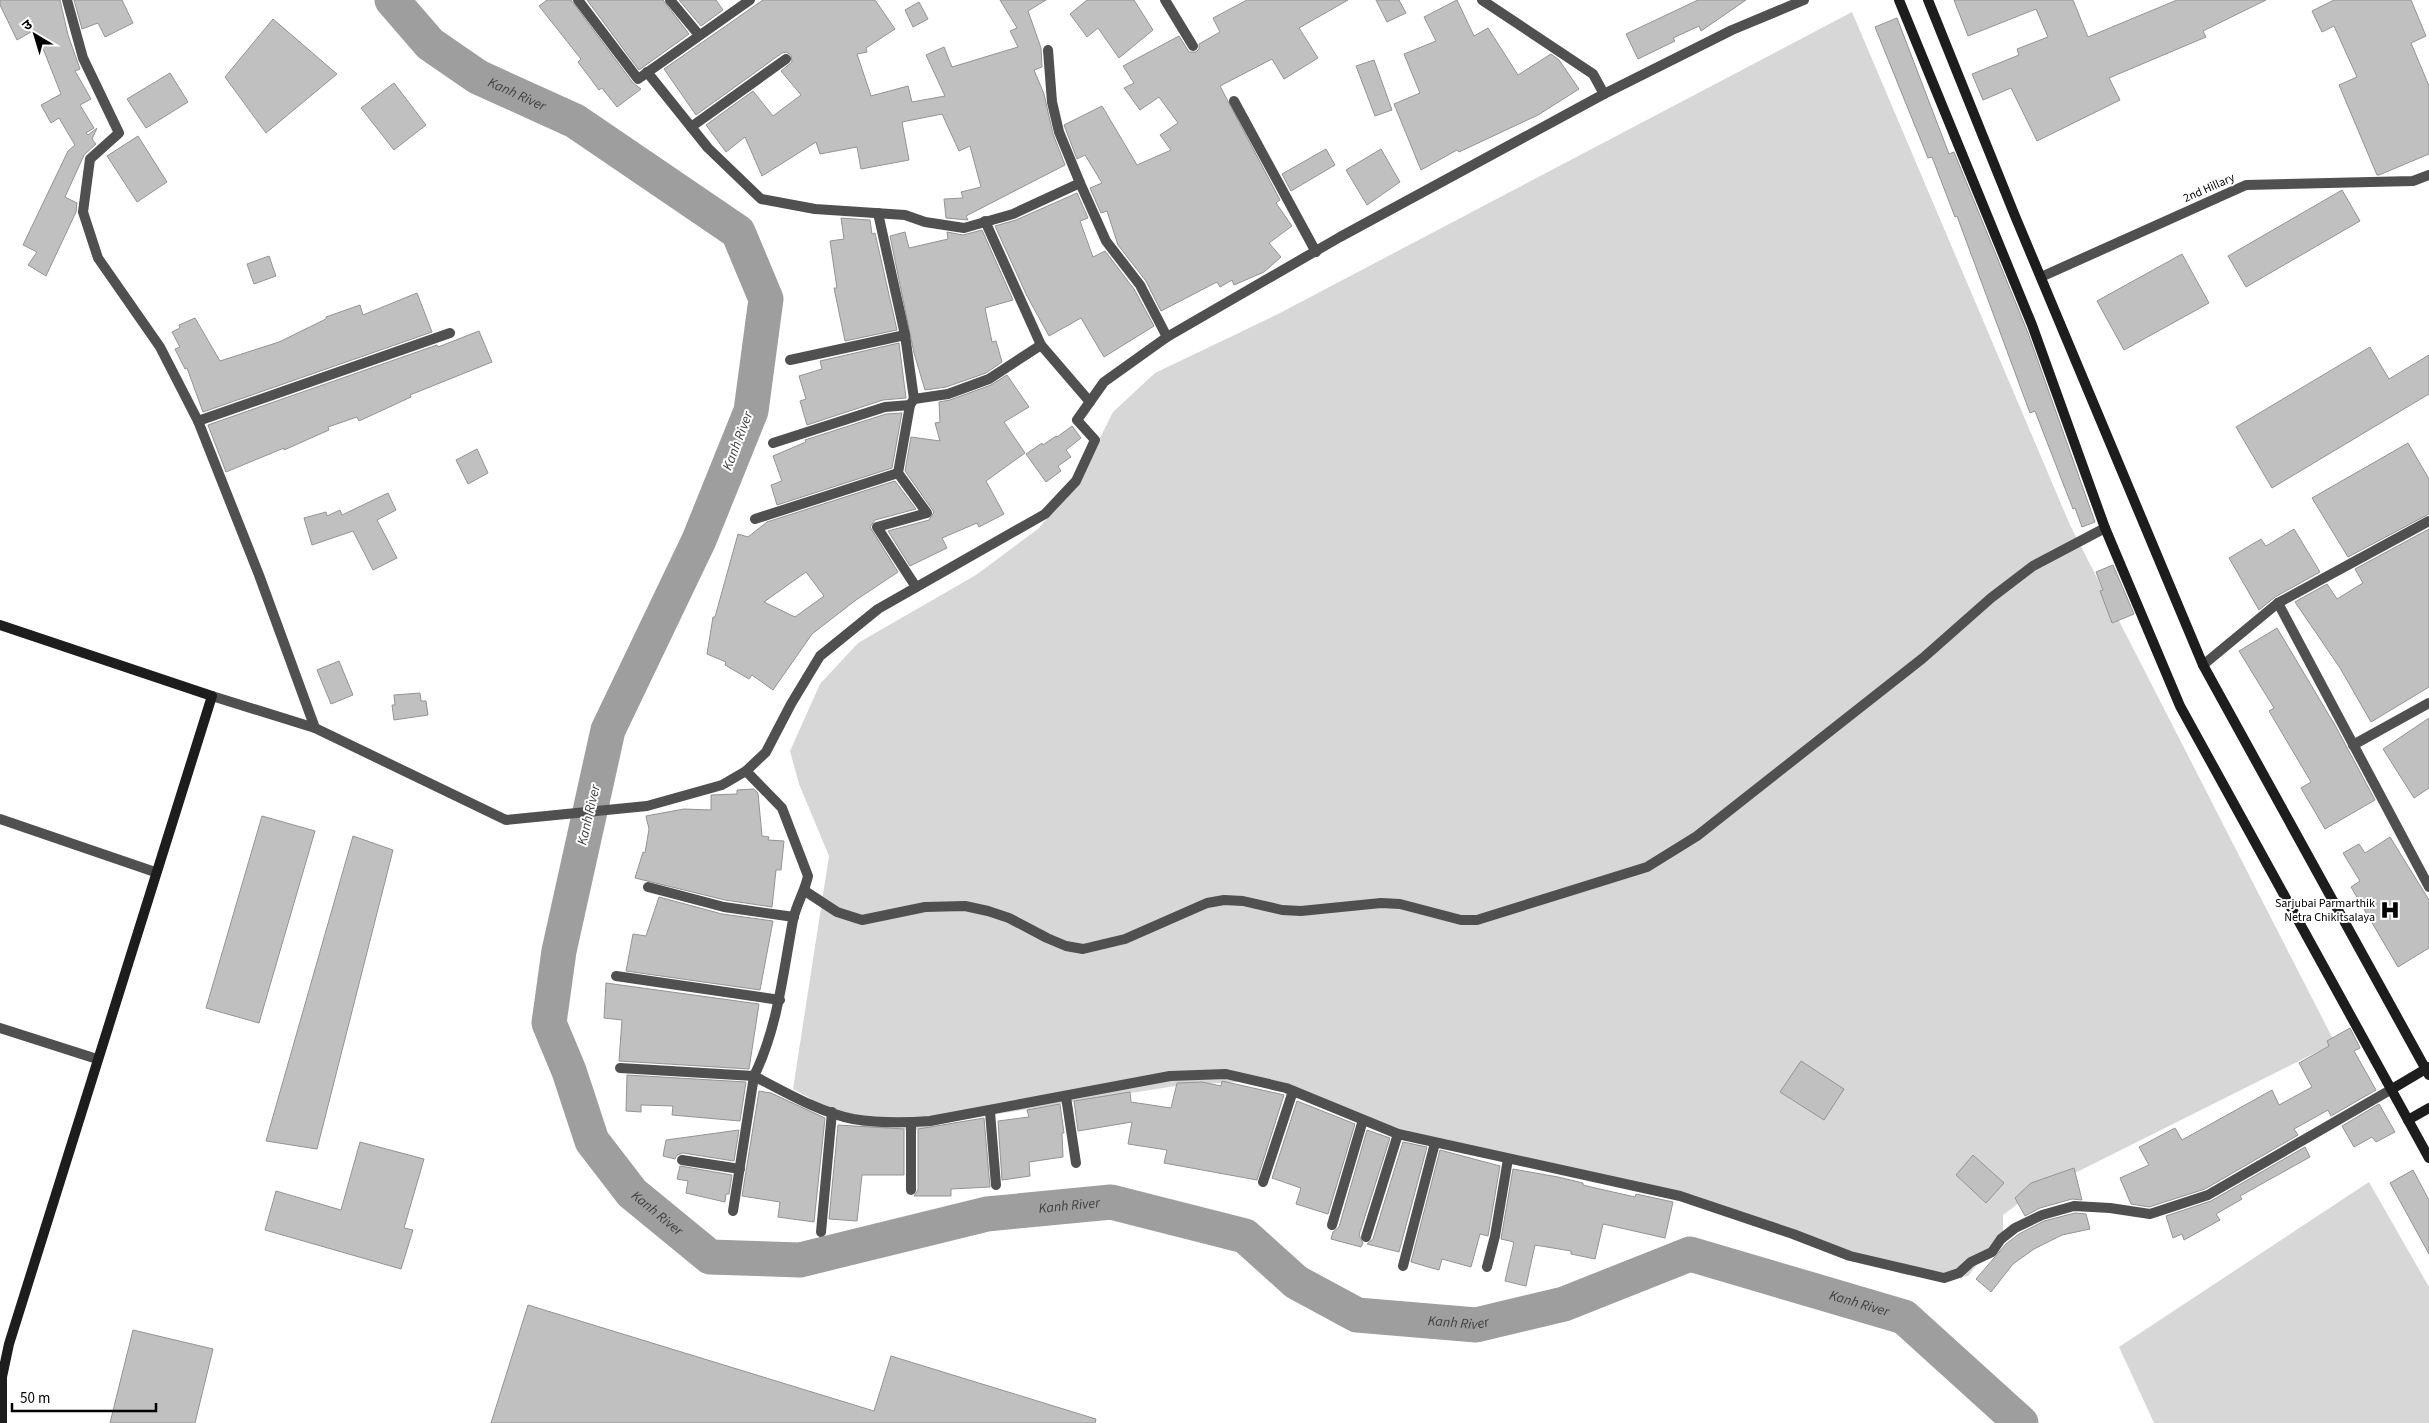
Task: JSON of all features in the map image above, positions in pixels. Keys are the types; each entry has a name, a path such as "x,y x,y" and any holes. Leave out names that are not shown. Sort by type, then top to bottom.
{"main road":[{"path":"1899,0 2032,325 2105,528 2180,706 2429,1158"},
{"path":"1928,0 2203,665 2428,1070 2392,1089"},
{"path":"0,625 212,696 155,872 8,1344 2,1377 2,1423"},
{"path":"2408,1120 2429,1108"}],"street":[{"path":"67,0 83,58 119,133 90,159 83,212 98,258 160,347 198,421 259,575 315,728"},
{"path":"578,0 638,79 750,0"},
{"path":"670,0 699,35"},
{"path":"1165,0 1193,46"},
{"path":"1482,0 1593,74 1604,94"},
{"path":"212,696 315,728 506,820 647,806 722,784 746,771 766,752 790,704 820,656 878,609 1045,514 1052,507 1076,481 1095,440 1077,420 1104,382 1167,337 1316,252 1604,94 1732,30 1804,0"},
{"path":"1048,50 1052,102 1059,132 1080,183 1106,241 1140,285 1167,337"},
{"path":"691,127 786,59"},
{"path":"646,72 708,148 761,199 815,208 905,215 925,222 964,228 1013,214 1080,183"},
{"path":"1234,101 1316,252"},
{"name":"2nd Hillary","path":"2041,277 2246,185 2413,182 2429,176"},
{"path":"878,213 905,335 912,402 898,473 927,513 878,527 916,587"},
{"path":"984,221 1041,345 1090,402"},
{"path":"198,421 450,333"},
{"path":"790,360 905,335"},
{"path":"773,443 885,407 948,394 988,379 1041,345"},
{"path":"755,519 898,473"},
{"path":"2203,665 2278,603 2429,521"},
{"path":"805,890 837,912 862,920 925,907 964,906 1009,918 1053,941 1083,949 1125,940 1207,903 1224,900 1243,901 1282,910 1301,911 1382,903 1400,904 1461,920 1478,920 1537,900 1616,878 1647,867 1665,857 1705,830 1923,658 1991,598 2033,566 2105,528"},
{"path":"2278,603 2429,887"},
{"path":"2353,744 2429,703"},
{"path":"733,1211 754,1076 761,1061 780,1000 794,917 805,890 808,876 782,808 746,771"},
{"path":"0,819 155,872"},
{"path":"648,887 724,907 794,917"},
{"path":"616,976 780,1000"},
{"path":"0,1028 97,1059"},
{"path":"620,1068 754,1076 832,1112 852,1119 911,1123 990,1112 1188,1075 1226,1074 1293,1091 1398,1134 1680,1196 1793,1234 1850,1256 1944,1278 1959,1273 1971,1262 1992,1252 2001,1239 2014,1228 2042,1215 2074,1206 2110,1208 2150,1214 2208,1195 2392,1089"},
{"path":"1262,1182 1293,1091"},
{"path":"1066,1097 1076,1162"},
{"path":"820,1232 832,1112"},
{"path":"990,1112 996,1185"},
{"path":"1332,1225 1363,1120"},
{"path":"911,1123 912,1190"},
{"path":"1366,1237 1398,1134"},
{"path":"1403,1266 1435,1142"},
{"path":"1487,1268 1495,1236 1508,1158"},
{"path":"682,1160 740,1169"}],"shaded area":[{"path":"1852,12 2070,525 2335,1043 2027,1197 2003,1215 2003,1232 1968,1276 1941,1280 1902,1274 1739,1216 1636,1189 1439,1146 1256,1081 1182,1085 953,1121 916,1130 867,1129 793,1089 829,856 799,784 790,751 820,684 858,643 976,575 1039,528 1080,478 1113,412 1155,373 1278,314"},
{"path":"2369,1182 2429,1287 2429,1423 2154,1423 2119,1347"}],"building":[{"path":"0,0 60,0 68,35 80,69 75,71 91,99 80,105 94,128 86,133 88,135 97,128 92,139 96,144 84,155 65,197 77,203 76,212 46,276 28,265 37,252 23,245 68,151 75,145 59,118 51,123 41,105 61,94 42,46 38,48 31,32 17,40 0,5"},
{"path":"74,0 122,0 133,23 105,37 98,23 82,29"},
{"path":"547,0 571,0 633,83 641,89 617,107 602,88 599,90 578,62 581,59 539,6"},
{"path":"587,0 663,0 689,34 639,70"},
{"path":"679,0 716,0 723,10 701,26"},
{"path":"763,0 875,0 895,29 866,48 867,52 857,54 871,96 908,86 912,102 945,96 926,55 944,47 952,67 1018,47 1010,31 1017,28 1000,0 1046,0 1028,11 1041,48 1042,67 1034,70 1044,94 1053,134 1065,165 966,216 968,220 946,218 944,199 963,198 961,192 981,187 970,146 959,151 942,114 902,122 909,160 861,169 857,147 820,154 816,142 762,176 745,137 726,152 706,125 753,91 773,116 801,95 781,71 792,62 791,55 786,52 782,53 696,115 664,69"},
{"path":"1087,0 1134,0 1153,30 1119,58 1098,28 1087,37 1070,14"},
{"path":"1247,0 1348,0 1299,28 1318,58 1284,79 1272,59 1220,86 1280,200 1276,203 1292,226 1269,243 1281,257 1264,272 1234,285 1232,280 1220,287 1217,282 1161,311 1146,281 1118,245 1107,211 1101,213 1090,188 1102,183 1085,155 1077,159 1064,125 1102,106 1137,165 1171,150 1160,135 1178,123 1159,97 1140,110 1124,88 1134,83 1123,66 1179,36 1189,52 1196,52 1199,49 1199,44 1220,32 1213,18"},
{"path":"1376,0 1399,0 1406,13 1387,22"},
{"path":"1457,0 1474,36 1488,28 1518,75 1551,54 1559,60 1579,89 1538,115 1459,152 1457,150 1421,170 1394,104 1420,93 1404,54 1436,41 1424,17"},
{"path":"1698,0 1746,0 1701,31 1699,26 1673,38 1675,41 1638,59 1626,34"},
{"path":"1954,0 2073,0 2088,37 2177,0 2266,0 2203,31 2206,37 2109,78 2120,100 2037,141 2011,88 1983,100 1972,74 2019,55 2017,49 2048,37 2036,9 1968,36"},
{"path":"2334,0 2411,0 2426,36 2411,43 2429,86 2429,154 2377,175 2339,85 2357,77 2334,26 2322,32 2312,11"},
{"path":"919,2 928,19 913,27 905,10"},
{"path":"1897,18 1949,154 1954,152 2028,333 2095,522 2082,527 2075,508 2073,509 2035,411 2030,413 1957,216 1955,217 1932,157 1928,158 1875,27"},
{"path":"273,19 337,74 266,133 225,77"},
{"path":"1374,60 1392,110 1375,116 1356,66"},
{"path":"170,73 188,102 146,128 127,99"},
{"path":"394,83 426,125 394,150 361,108"},
{"path":"138,136 167,182 137,202 107,156"},
{"path":"1326,149 1335,165 1291,191 1282,174"},
{"path":"1381,149 1400,182 1367,205 1346,170"},
{"path":"2342,190 2360,221 2246,287 2228,256"},
{"path":"1077,193 1088,218 1080,221 1093,257 1105,251 1134,289 1154,326 1104,357 1081,318 1049,336 1027,296 995,226 1016,220"},
{"path":"841,218 870,220 872,234 875,233 897,330 845,341 834,288 837,288 830,241 844,239"},
{"path":"982,230 1013,300 985,308 992,342 996,341 1002,362 986,373 946,387 925,390 914,353 890,236 905,232 909,248 948,239 947,232 963,235"},
{"path":"2182,254 2209,303 2124,350 2097,301"},
{"path":"269,256 276,276 254,284 247,264"},
{"path":"417,293 432,332 203,412 187,368 185,369 175,349 180,347 172,332 180,328 179,325 195,318 220,361 279,342 326,319 326,317 360,305 363,315"},
{"path":"479,331 492,362 410,395 411,397 359,421 357,417 328,427 329,430 284,450 284,448 226,472 208,425 437,345 438,347"},
{"path":"899,343 906,398 883,400 807,425 800,401 806,399 799,376 822,369 820,361"},
{"path":"2370,347 2389,379 2429,355 2429,394 2272,488 2236,427"},
{"path":"1007,375 1029,407 1004,422 1025,453 986,481 1004,514 979,527 977,523 942,538 947,548 910,566 888,531 929,520 934,512 905,471 911,437 940,441 935,423 940,422 939,402 950,400 991,385"},
{"path":"902,413 892,468 777,505 771,485 782,481 773,456 806,442 805,440 886,414"},
{"path":"1072,426 1081,438 1066,450 1071,457 1058,466 1061,471 1046,482 1026,454 1042,443 1043,445 1057,437"},
{"path":"2408,443 2429,479 2429,514 2348,557 2312,498"},
{"path":"477,449 488,473 468,484 456,460"},
{"path":"895,481 916,509 875,520 870,527 898,572 856,600 812,634 773,690 752,675 749,679 725,665 726,662 707,654 713,617 715,617 738,534 748,537 767,522","holes":["806,572 824,596 795,617 764,602"]},
{"path":"388,493 396,510 377,520 397,558 373,570 353,531 312,545 304,518 326,512 327,516 340,510 342,515"},
{"path":"2294,529 2320,572 2275,597 2259,610 2229,558 2261,539 2266,546"},
{"path":"2429,529 2429,687 2371,722 2340,668 2295,602 2327,584 2337,599 2363,583 2355,569"},
{"path":"2113,565 2134,614 2112,623 2100,591 2103,590 2096,572"},
{"path":"2277,628 2336,727 2375,800 2325,829 2301,788 2311,782 2269,711 2274,708 2239,651"},
{"path":"339,661 353,695 331,704 317,670"},
{"path":"420,693 421,701 426,701 428,715 394,720 392,705 395,705 394,695"},
{"path":"2429,718 2429,788 2414,798 2383,749"},
{"path":"754,789 758,793 762,836 769,837 768,840 784,841 781,870 776,870 772,907 725,900 635,878 643,852 645,853 649,829 646,816 684,809 711,810 711,795 737,794 737,790"},
{"path":"262,816 315,831 259,1023 206,1008"},
{"path":"353,836 393,850 317,1149 266,1141"},
{"path":"2390,837 2429,900 2429,948 2398,967 2351,887 2360,881 2343,853 2359,844 2365,853"},
{"path":"659,897 722,914 773,921 760,990 626,971 633,934 646,936"},
{"path":"606,983 759,1004 749,1069 619,1061 622,1020 604,1018"},
{"path":"2350,1028 2360,1048 2354,1051 2376,1090 2331,1116 2328,1110 2294,1129 2298,1135 2205,1189 2149,1207 2131,1204 2120,1178 2149,1165 2139,1147 2175,1128 2182,1140 2272,1090 2279,1105 2312,1087 2299,1063 2329,1046 2327,1041"},
{"path":"1801,1061 1844,1089 1824,1120 1780,1092"},
{"path":"627,1075 746,1082 740,1121 672,1115 673,1106 641,1105 641,1112 626,1111"},
{"path":"1222,1081 1284,1095 1257,1180 1164,1163 1167,1150 1128,1144 1132,1122 1078,1131 1074,1101 1130,1092 1131,1102 1171,1108 1177,1083 1202,1082 1221,1086"},
{"path":"759,1091 771,1093 825,1118 814,1222 778,1217 780,1202 742,1196"},
{"path":"1297,1101 1355,1124 1328,1214 1296,1204 1301,1188 1272,1178"},
{"path":"1060,1104 1064,1133 1062,1133 1063,1157 1029,1162 1030,1176 1002,1180 998,1121 1029,1117 1027,1110"},
{"path":"2379,1104 2395,1132 2376,1142 2372,1137 2354,1147 2342,1126"},
{"path":"984,1118 990,1187 951,1189 951,1196 914,1196 918,1190 918,1129"},
{"path":"838,1125 904,1129 904,1175 862,1175 857,1221 829,1219"},
{"path":"739,1130 734,1161 683,1153 677,1155 675,1159 663,1156 666,1140"},
{"path":"1367,1130 1390,1138 1359,1235 1363,1243 1361,1247 1331,1239 1333,1232 1339,1227"},
{"path":"360,1142 424,1159 404,1228 413,1230 401,1269 265,1230 276,1191 341,1210"},
{"path":"1403,1142 1427,1147 1399,1252 1367,1244 1373,1239"},
{"path":"2305,1147 2310,1157 2240,1196 2242,1199 2216,1214 2220,1220 2184,1240 2182,1234 2173,1238 2166,1216 2211,1201"},
{"path":"1440,1150 1500,1166 1488,1236 1480,1234 1471,1267 1442,1259 1439,1270 1411,1262"},
{"path":"1973,1155 2004,1183 1986,1203 1956,1175"},
{"path":"680,1166 732,1175 729,1194 726,1194 725,1202 686,1193 688,1181 677,1179"},
{"path":"2074,1168 2082,1200 2072,1199 2040,1208 2025,1216 2015,1198 2031,1183"},
{"path":"1513,1169 1558,1177 1635,1197 1636,1194 1673,1202 1665,1238 1603,1224 1595,1259 1571,1254 1571,1251 1535,1245 1526,1286 1505,1281 1514,1242 1501,1239"},
{"path":"2413,1170 2429,1200 2429,1254 2390,1183"},
{"path":"2075,1213 2086,1214 2090,1229 2062,1235 2034,1249 2013,1264 1991,1292 1976,1279 2006,1244 2019,1234 2044,1221"},
{"path":"528,1305 874,1411 891,1356 1096,1419 1095,1423 491,1423"},
{"path":"133,1330 213,1349 195,1423 110,1423"}],"waterway":[{"name":"Kanh River","path":"392,0 430,44 478,77 575,121 738,232 766,299 751,411 699,540 608,730 559,951 549,1023 569,1071 592,1141 632,1193 710,1257 800,1260 987,1214 1111,1202 1245,1236 1296,1282 1357,1315 1476,1325 1564,1304 1690,1254 1904,1317 2021,1423"}],"place":[{"name":"Sarjubai Parmarthik Netra Chikitsalaya","path":"2390,910"}]}
